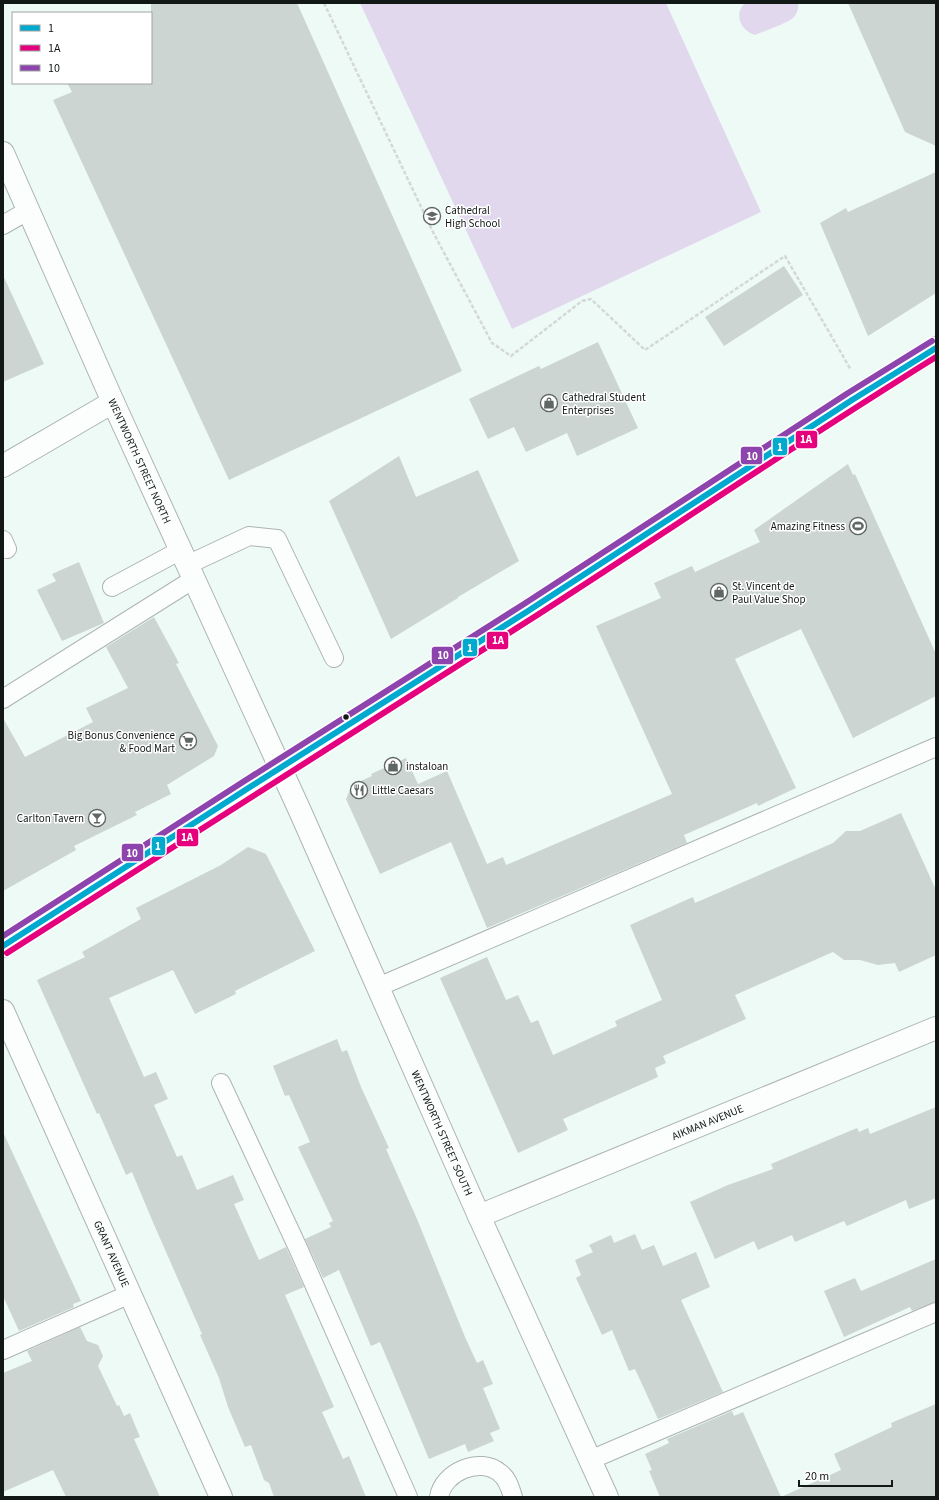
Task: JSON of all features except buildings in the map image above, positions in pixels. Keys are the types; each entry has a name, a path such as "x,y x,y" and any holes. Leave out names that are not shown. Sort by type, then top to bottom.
{"main road":[{"name":"WENTWORTH STREET NORTH","path":"3,153 113,402 280,768"},
{"path":"3,946 528,611 865,392 936,348"},
{"path":"3,466 113,402"},
{"name":"WENTWORTH STREET SOUTH","path":"280,768 478,1216 607,1497"},
{"name":"GRANT AVENUE","path":"3,1011 221,1497"},
{"name":"AIKMAN AVENUE","path":"478,1216 936,1028"}],"lane":[{"path":"3,225 29,210"},
{"path":"112,587 187,565 249,536 277,539 334,658"},
{"path":"3,699 187,565"},
{"path":"378,987 936,748"},
{"path":"221,1083 298,1248 408,1497"},
{"path":"3,1350 130,1294"},
{"path":"590,1460 936,1312"},
{"path":"439,1497 443,1487 449,1479 457,1473 471,1467 481,1465 491,1467 500,1472 506,1479 513,1497"}],"path":[{"path":"324,3 433,232 492,343 511,356 582,301 591,299 645,350 785,256 865,392"}],"shaded area":[{"path":"360,3 666,3 761,212 512,329"},
{"path":"745,3 798,3 798,7 796,15 790,20 755,35 746,30 740,22 739,17 741,7"}],"transit line":[{"name":"10","path":"3,936 524,604 848,393 932,341"},
{"name":"1","path":"3,946 528,611 852,400 936,348"},
{"name":"1A","path":"7,953 531,619 783,454 936,357"}],"place":[{"name":"Cathedral High School","path":"432,216"},
{"name":"Cathedral Student Enterprises","path":"549,403"},
{"name":"Amazing Fitness","path":"858,526"},
{"name":"St. Vincent de Paul Value Shop","path":"719,592"},
{"name":"Big Bonus Convenience & Food Mart","path":"188,741"},
{"name":"instaloan","path":"393,766"},
{"name":"Little Caesars","path":"359,790"},
{"name":"Carlton Tavern","path":"97,818"}]}
